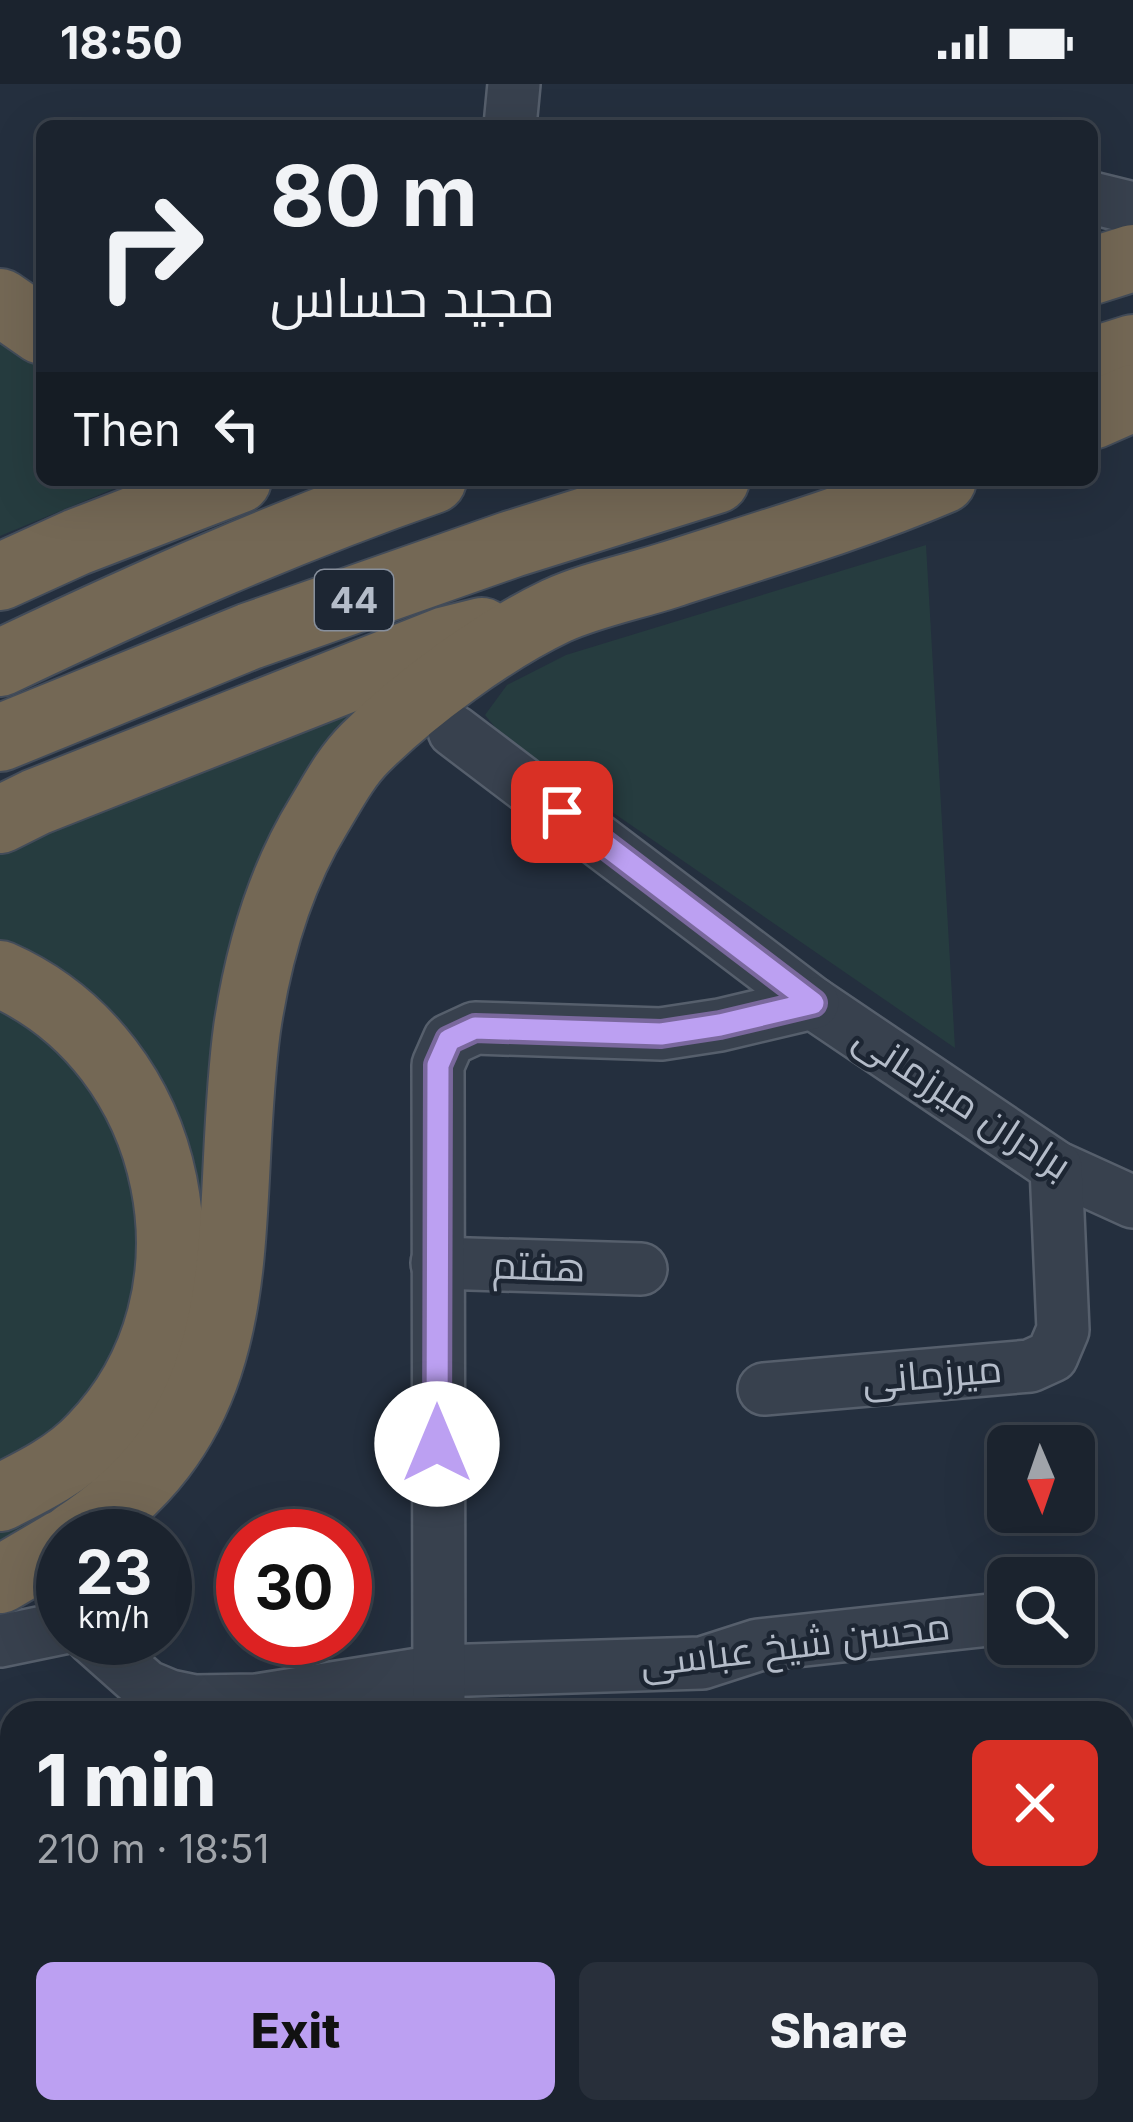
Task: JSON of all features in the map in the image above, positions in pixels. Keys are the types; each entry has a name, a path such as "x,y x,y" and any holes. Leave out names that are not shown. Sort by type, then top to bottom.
{"highway":[{"path":"1098,239 1133,237"},
{"path":"1098,269 1133,258"},
{"path":"0,302 36,327"},
{"path":"1098,359 1133,348"},
{"path":"1098,413 1133,398"},
{"path":"0,577 222,486"},
{"name":"44","path":"0,663 192,572 417,486"},
{"name":"44","path":"0,738 250,636 512,544 697,486"},
{"path":"0,820 446,640 557,611 882,506 929,486"},
{"path":"111,1509 150,1472 195,1409 219,1337 232,1266 247,1031 260,954 304,840 341,776 409,708 557,611"},
{"path":"0,974 38,991 98,1045 144,1116 159,1152 171,1212 167,1280 152,1338 128,1392 92,1439 42,1477 0,1498"},
{"path":"0,1580 36,1559"}],"street":[{"path":"511,120 514,84"},
{"path":"1098,199 1133,208"},
{"name":"برادران میرزمانی","path":"454,731 813,1003 1056,1167 1133,1202"},
{"path":"438,1692 438,1065 449,1040 475,1028 661,1034 813,1003"},
{"name":"میرزمانی","path":"764,1389 1030,1366 1052,1356 1063,1330 1056,1167"},
{"name":"هفتم","path":"436,1263 641,1269"},
{"name":"محسن شیخ عباسی","path":"122,1665 146,1686 194,1701 438,1692 702,1664 758,1645 987,1620"},
{"path":"0,1641 36,1634"}],"green space":[{"path":"0,323 36,345 36,486 121,486 0,536"},
{"path":"926,545 955,1048 503,737 485,715 507,685 566,655"},
{"path":"461,655 334,755 220,1211 141,1447 58,1509 36,1509 36,1525 0,1552 0,1518 28,1505 188,1237 0,955 0,841"},
{"path":"0,990 122,1109 148,1281 105,1392 0,1479"}],"route":[{"path":"437,1444 438,1065 449,1040 475,1028 661,1034 813,1003 562,812"}]}
